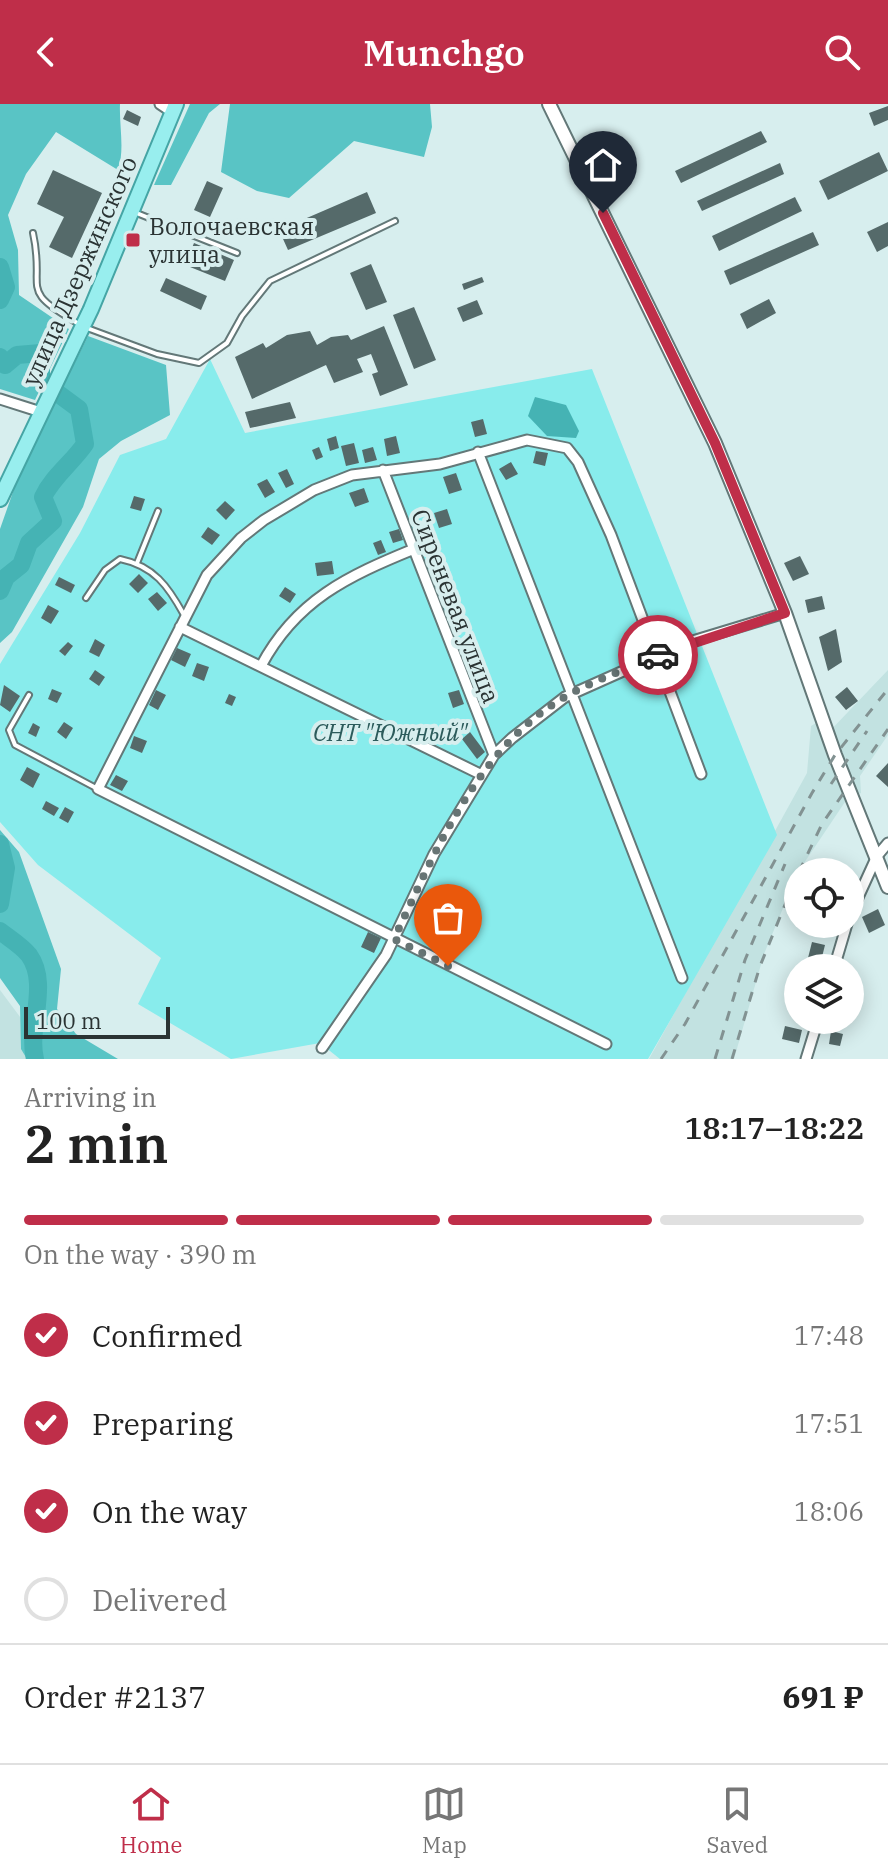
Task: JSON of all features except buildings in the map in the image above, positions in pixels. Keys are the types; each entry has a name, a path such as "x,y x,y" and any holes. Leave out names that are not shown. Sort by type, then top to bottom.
{"main road":[{"path":"549,104 697,404 785,613 835,755 888,887"},
{"name":"улица Дзержинского","path":"0,499 83,327 131,211 169,107"}],"street":[{"path":"0,399 41,412"},
{"path":"606,1044 98,789 207,575 241,538 264,520 314,490 352,475 440,464 527,440 567,448 573,455 611,535 659,655 701,774"},
{"path":"478,452 682,978"},
{"name":"Сиреневая улица","path":"383,470 494,755"},
{"path":"261,666 284,629 319,598 355,572 414,549"},
{"path":"322,1048 360,998 394,939 434,854 494,755 540,714 570,694 659,655 785,613"},
{"path":"182,622 261,666 482,775"},
{"path":"864,884 877,856 888,843"},
{"path":"806,1059 814,1034"}],"lane":[{"path":"131,211 237,253"},
{"path":"33,233 38,256 37,293 44,304 83,327 157,354 199,363 227,343 242,316 270,281 395,221"},
{"path":"137,563 158,511"},
{"path":"86,598 105,570 120,559 137,563 156,574 182,622"},
{"path":"29,695 9,730 15,745 98,789"}],"shaded area":[{"path":"0,104 120,104 118,170 56,132 26,174 8,215 18,250 19,295 69,329 35,400 0,389"},
{"path":"190,104 220,104 209,113 171,185 154,185"},
{"path":"230,104 430,104 432,127 424,157 354,141 289,198 257,191 221,172"},
{"path":"88,336 166,365 170,415 121,441 99,459 83,507 12,632 0,643 0,529 20,472"},
{"path":"535,397 566,405 579,431 576,438 547,436 528,416"},
{"path":"888,670 888,735 860,776 861,793 852,797 828,733"},
{"path":"816,723 847,799 807,858 784,858 784,906 764,954 734,1059 649,1059 807,773 811,726"},
{"path":"0,830 19,852 61,969 57,1009 76,1034 118,1059 27,1059 21,1049 20,1006 0,978"},
{"path":"0,990 26,1025 37,1059 0,1059"}],"green space":[{"name":"СНТ \"Южный\"","path":"210,359 245,433 592,369 777,835 648,1059 340,1059 320,1043 231,1059 138,1004 161,958 38,865 0,822 0,664 80,533 120,455 166,439"}],"waterway":[{"path":"0,267 6,287 0,300"},
{"path":"0,357 5,365 17,355 41,353 41,381 79,409 85,444 43,497 53,521 29,543 21,565 6,577 0,591"},
{"path":"0,844 6,868 0,904"},
{"path":"0,931 29,955 35,967 38,979 33,1047 35,1059"}],"railway":[{"path":"661,1059 685,1024 835,755 888,689"},
{"path":"806,858 822,824 888,729"},
{"path":"831,784 867,731"},
{"path":"715,1059 745,960 784,866"},
{"path":"732,1059 760,966 784,907"}],"way so far":[{"path":"448,966 394,939 434,854 494,755 540,714 565,697 658,655"}],"place":[{"name":"Волочаевская улица","path":"133,240"}],"route":[{"path":"603,213 715,443 785,613 686,643 658,655"}]}
